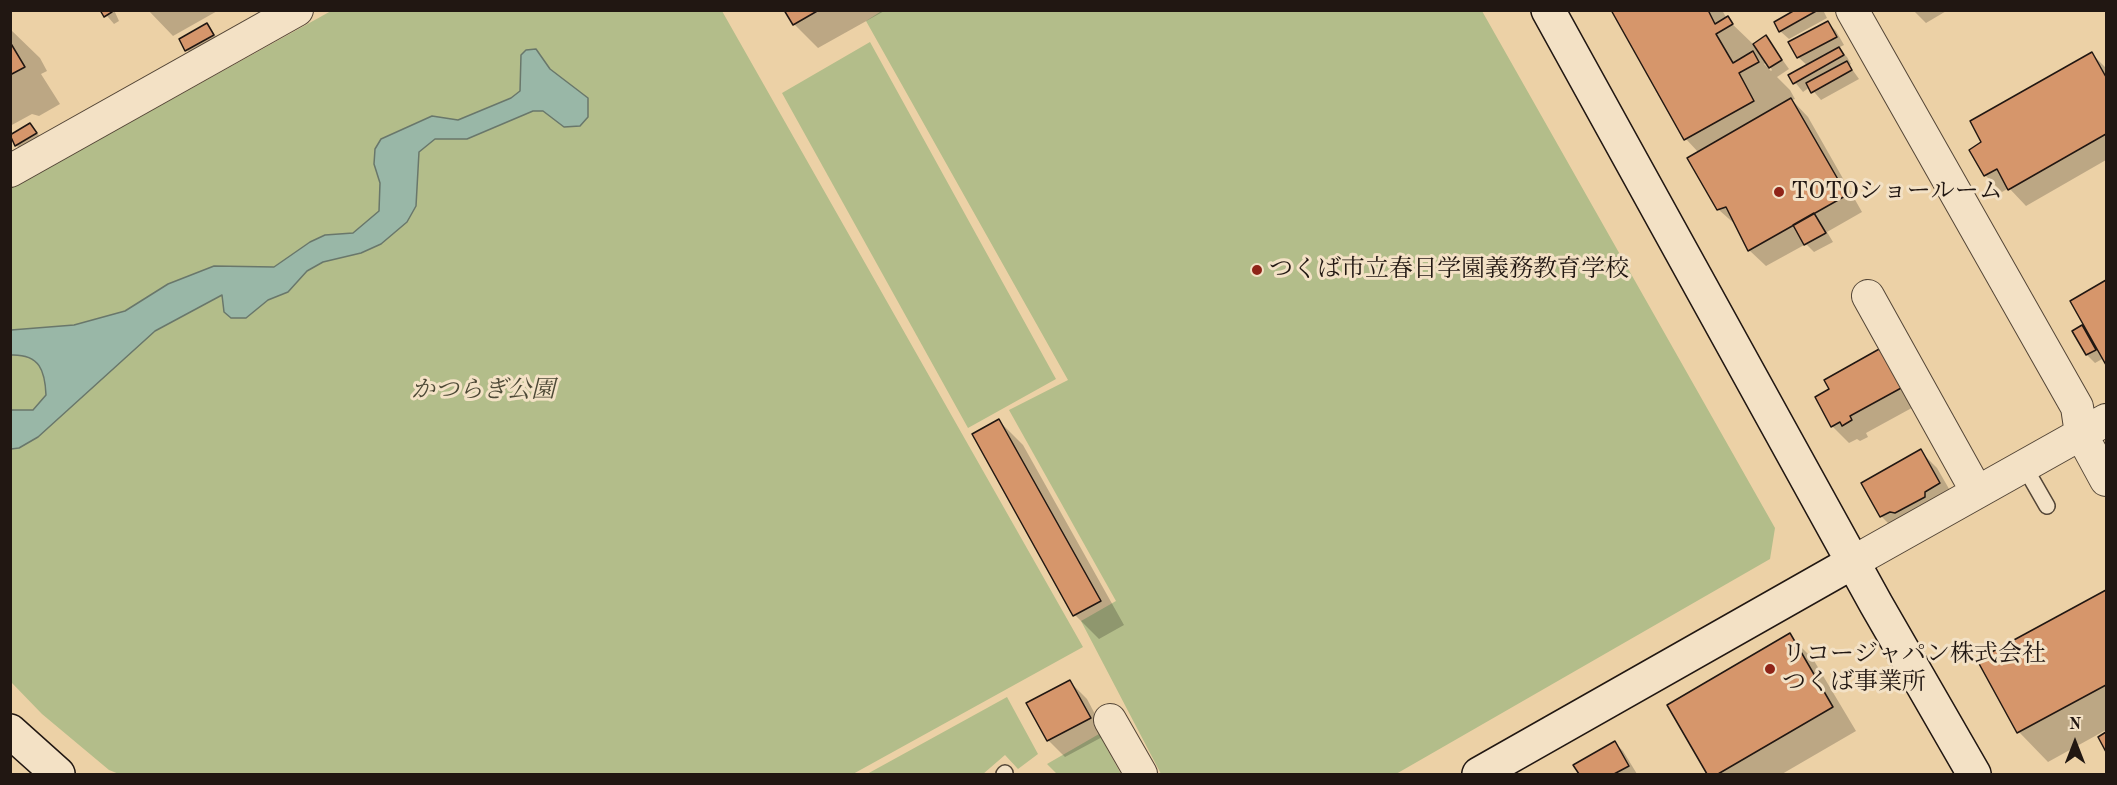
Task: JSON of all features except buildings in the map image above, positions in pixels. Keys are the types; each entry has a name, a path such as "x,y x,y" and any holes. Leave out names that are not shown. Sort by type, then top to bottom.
{"street":[{"path":"10,171 297,10"},
{"path":"1548,10 1853,562 1974,774"},
{"path":"1852,10 2077,407 2093,427 2106,480"},
{"path":"1868,297 1977,492"},
{"path":"1479,774 2093,427"},
{"path":"1110,720 1141,774"},
{"path":"10,731 51,772"}],"lane":[{"path":"2024,466 2047,506"}],"green space":[{"name":"つくば市立春日学園義務教育学校","path":"883,10 1482,11 1775,528 1770,559 1396,774 1161,774 1081,621 1116,601 1009,410 1068,380 866,21"},
{"name":"かつらぎ公園","path":"331,11 722,11 1083,647 853,774 119,774 109,770 42,714 11,682 10,189"},
{"path":"870,42 1056,379 968,428 782,93"},
{"path":"1007,697 1038,754 1018,769 1005,755 983,774 867,774"},
{"path":"1099,734 1121,774 1057,774 1047,764"}],"shaded area":[{"path":"536,49 550,69 588,98 588,117 580,126 564,127 543,111 533,111 467,139 435,139 419,152 416,206 407,222 381,244 361,253 323,262 307,271 288,292 268,300 246,318 231,318 224,312 222,295 155,331 38,437 19,448 11,449 11,410 33,410 46,395 44,378 35,361 21,355 11,355 11,330 74,325 125,311 168,284 214,266 274,267 310,242 325,235 353,233 379,211 380,183 374,164 375,149 381,139 432,116 458,120 511,98 520,91 521,55 526,50"}],"place":[{"name":"TOTOショールーム","path":"1779,192"},
{"name":"つくば市立春日学園義務教育学校","path":"1257,270"},
{"name":"リコージャパン株式会社 つくば事業所","path":"1770,669"}]}
